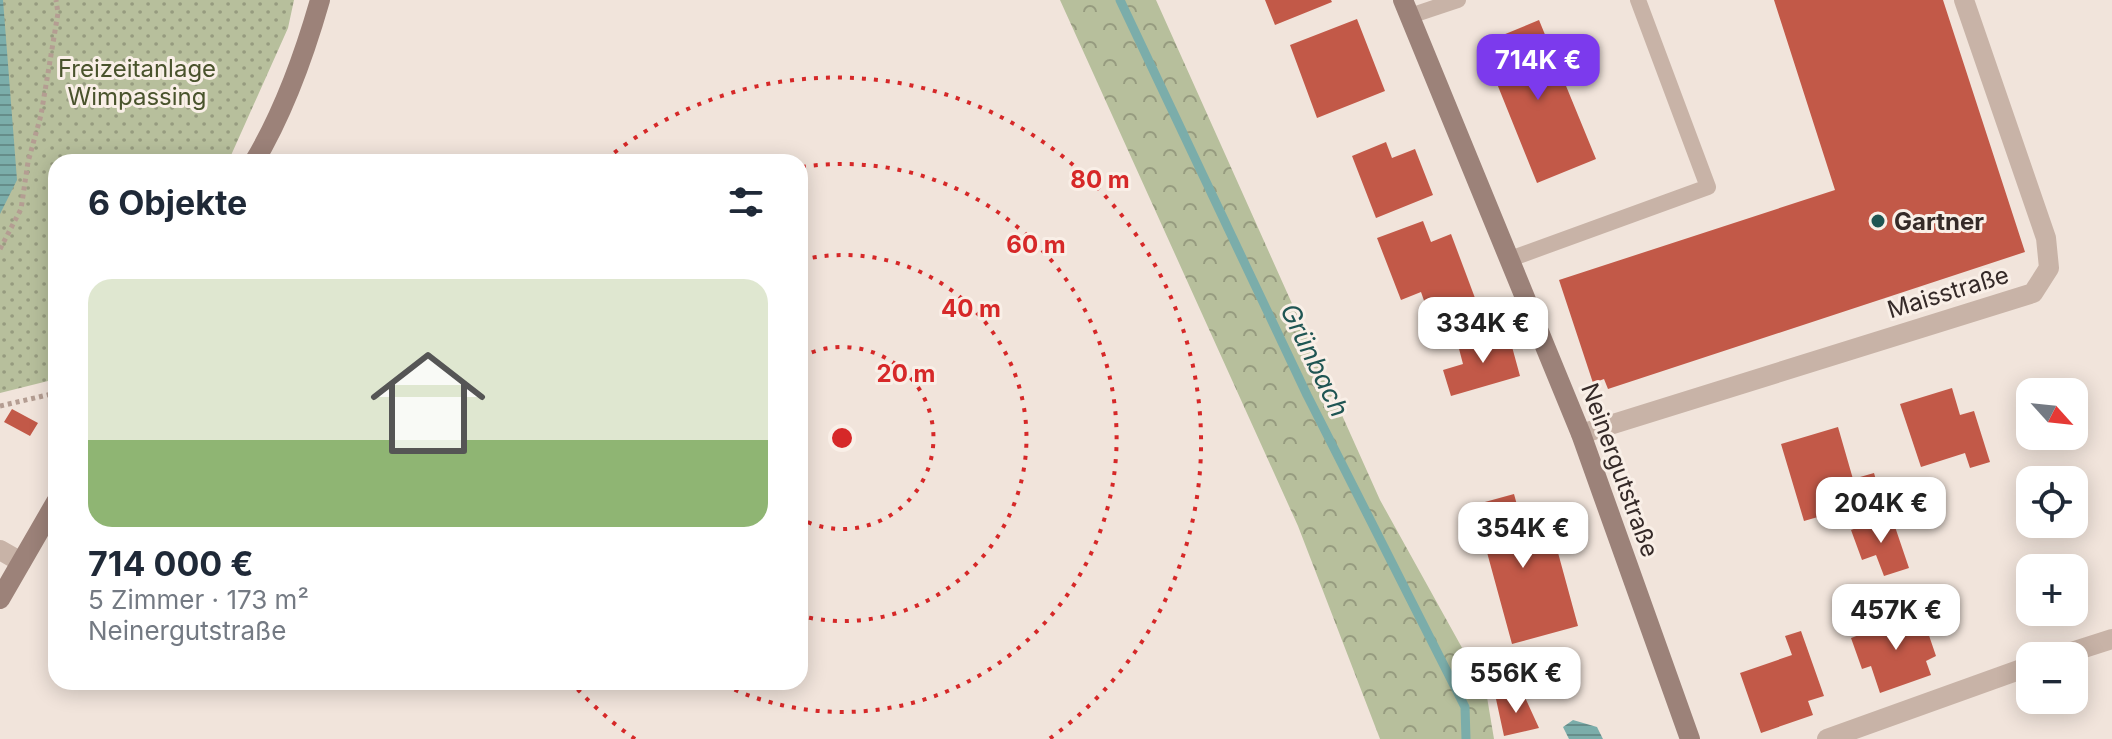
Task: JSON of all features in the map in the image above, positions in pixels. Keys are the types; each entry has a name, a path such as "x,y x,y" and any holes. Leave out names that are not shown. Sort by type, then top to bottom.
{"street":[{"path":"259,154 306,48 320,0"},
{"name":"Maisstraße","path":"1581,434 2033,293 2049,268 2046,238 1964,0"},
{"name":"Neinergutstraße","path":"1406,8 1581,434 1690,739"},
{"path":"0,599 48,516"},
{"path":"0,550 21,562"},
{"path":"2088,647 2112,639"},
{"path":"1827,739 2016,671"}],"lane":[{"path":"1406,8 1458,0"},
{"path":"1510,259 1708,187 1638,0"}],"path":[{"path":"0,249 21,209 28,162 41,115 58,13 56,0"},
{"path":"0,406 48,395"}],"green space":[{"name":"Freizeitanlage Wimpassing","path":"0,0 294,0 288,28 232,154 48,154 48,381 0,393"},
{"path":"1060,0 1156,0 1380,500 1486,691 1494,739 1380,739 1298,526"}],"water":[{"path":"0,0 3,0 17,180 0,214"},
{"path":"1573,720 1597,727 1603,739 1569,739 1563,727"}],"building":[{"path":"1265,0 1331,0 1332,2 1275,25"},
{"name":"Gartner","path":"1774,0 1943,0 2025,252 1608,389 1604,379 1593,383 1559,280 1835,190"},
{"path":"1357,19 1385,91 1317,118 1290,45"},
{"path":"1539,20 1596,159 1537,183 1481,44"},
{"path":"1386,142 1392,158 1415,149 1433,195 1376,218 1352,156"},
{"path":"1423,221 1431,242 1451,234 1475,298 1429,315 1421,292 1401,300 1377,238"},
{"path":"1508,332 1520,376 1451,396 1443,370 1463,364 1458,345"},
{"path":"1952,388 1960,415 1974,411 1990,462 1970,468 1965,453 1921,467 1900,404"},
{"path":"12,409 38,423 30,436 4,422"},
{"path":"1838,427 1853,479 1874,473 1885,511 1853,521 1849,508 1804,521 1781,444"},
{"path":"1514,494 1525,534 1551,527 1578,626 1512,644 1485,545 1474,548 1463,508"},
{"path":"1891,515 1909,568 1884,576 1876,555 1862,560 1851,530"},
{"path":"1921,612 1936,656 1926,661 1931,675 1880,693 1871,666 1862,669 1851,638"},
{"path":"1801,631 1824,696 1808,701 1813,715 1761,733 1740,673 1792,655 1785,636"},
{"path":"1523,693 1539,728 1504,736 1496,699"}],"waterway":[{"name":"Grünbach","path":"1120,0 1307,395 1465,707 1466,739"}],"place":[{"name":"Gartner","path":"1878,221"}]}
